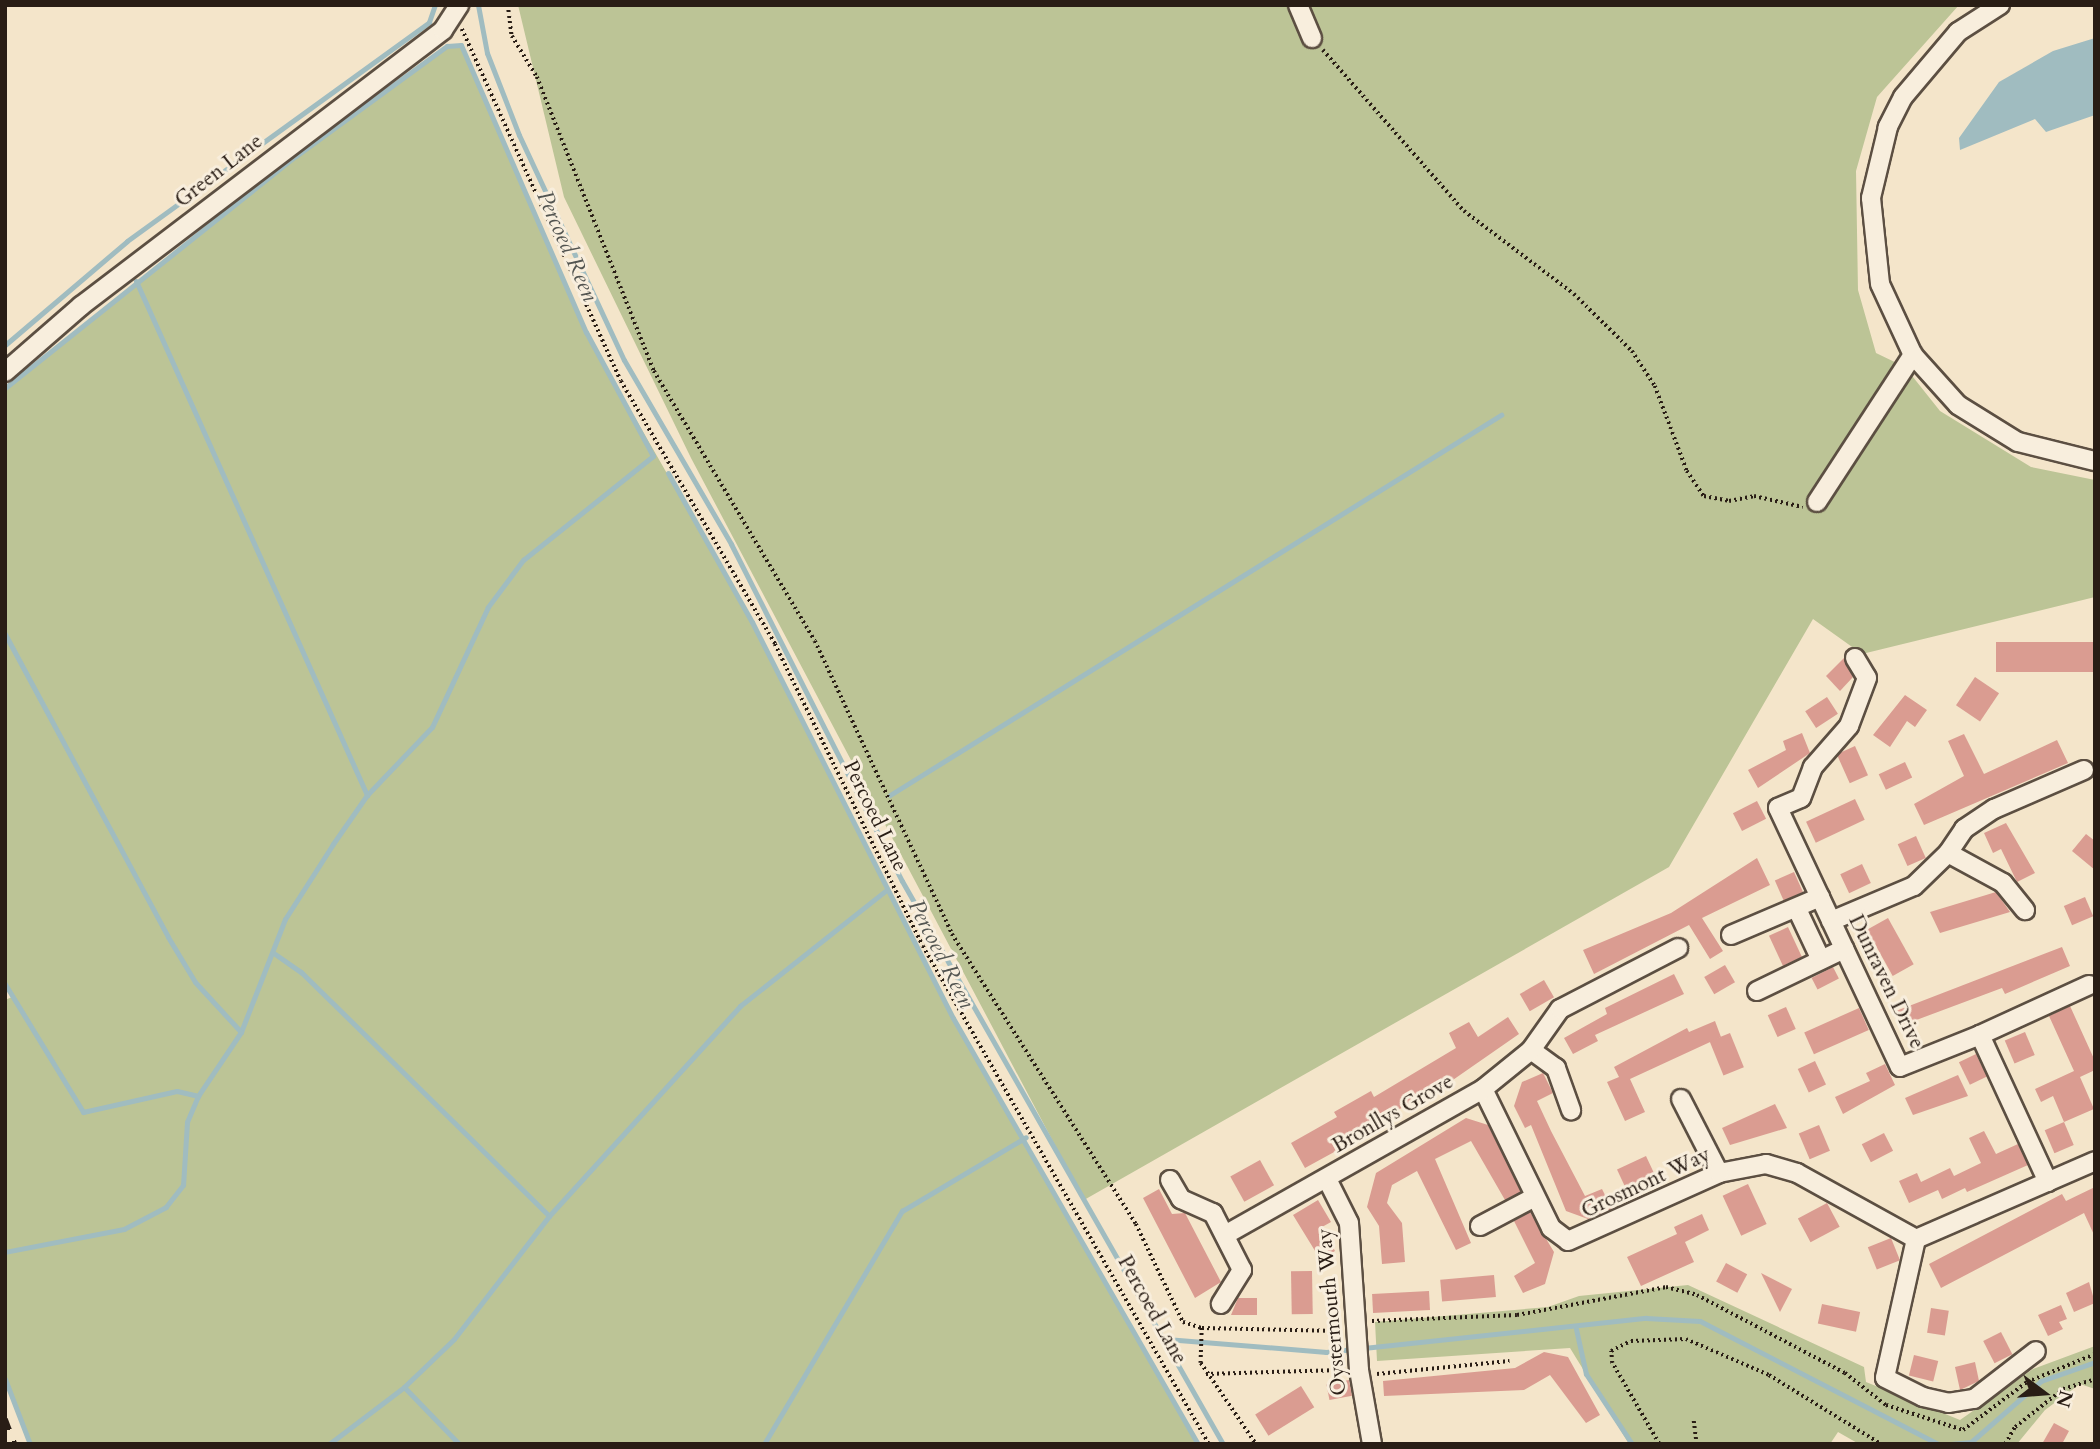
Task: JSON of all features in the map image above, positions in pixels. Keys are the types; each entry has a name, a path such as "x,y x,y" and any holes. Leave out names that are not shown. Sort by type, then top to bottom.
{"street":[{"path":"1298,5 1312,38"},
{"path":"2000,5 1958,32 1921,73 1888,127 1871,198 1880,284 1913,355 1958,405 1989,427 2018,442 2095,461"},
{"name":"Green Lane","path":"5,372 81,306 443,30 456,10"},
{"path":"1817,502 1913,355"},
{"name":"Dunraven Drive","path":"1855,658 1867,678 1849,726 1813,767 1801,797 1778,808 1900,1067 1980,1035"},
{"path":"1831,921 1914,886 1948,853 1964,829 1994,809 2084,770"},
{"path":"1948,853 2003,883 2025,910"},
{"path":"1731,935 1820,897"},
{"path":"1797,909 1821,960"},
{"name":"Bronllys Grove","path":"1225,1235 1483,1089 1531,1050 1560,1009 1678,948"},
{"path":"1757,991 1844,949"},
{"path":"2048,1182 1980,1035 2089,985"},
{"path":"1531,1050 1556,1068 1571,1110"},
{"name":"Grosmont Way","path":"1483,1089 1551,1228 1568,1241 1719,1173 1766,1164 1797,1173 1916,1239"},
{"path":"1681,1099 1719,1173"},
{"path":"2036,1351 1974,1399 1935,1400 1885,1378 1916,1239 2095,1161"},
{"name":"Oystermouth Way","path":"1327,1179 1349,1223 1359,1372 1372,1444"},
{"path":"1170,1180 1181,1199 1213,1213 1242,1270 1221,1304"},
{"path":"1480,1226 1535,1198"}],"path":[{"path":"508,5 512,36 537,77 654,372 815,641 952,934 1136,1224 1183,1322 1202,1328 1517,1315 1666,1287 1697,1295 1845,1373 1886,1405 1963,1430 2026,1382 2095,1354"},
{"name":"Percoed Lane","path":"456,10 587,317 663,456 775,644 923,946 1209,1444"},
{"path":"1312,38 1464,212 1574,294 1632,351 1655,386 1687,471 1704,496 1769,497 1799,508 1817,502"},
{"path":"1202,1328 1199,1351 1206,1374 1256,1444"},
{"path":"1659,1444 1612,1363 1611,1351 1631,1341 1686,1339 1769,1375 1881,1444"},
{"path":"1206,1374 1359,1372 1509,1361"},
{"path":"2005,1444 2015,1427 2063,1389 2095,1379"},
{"path":"1694,1421 1697,1444"}],"green space":[{"path":"518,5 1959,5 1877,97 1856,171 1858,290 1876,353 1905,367 1940,411 2031,467 2095,480 2095,597 1862,654 1813,619 1669,867 1084,1200 691,458 564,197"},
{"path":"461,45 586,332 752,622 953,1018 1198,1444 30,1444 5,1379 5,1000 12,997 5,984 5,388 296,156 447,46"},
{"path":"1688,1285 1864,1367 1866,1382 1960,1420 2033,1369 2095,1346 2095,1389 2080,1384 2045,1410 2017,1444 1859,1444 1838,1432 1830,1444 1629,1444 1570,1348 1377,1361 1375,1322 1548,1307 1579,1296"}],"water":[{"path":"2095,38 2095,115 2046,132 2035,119 1960,150 1959,138 1999,82 2053,51"}],"building":[{"path":"1996,642 2095,642 2095,672 1996,672"},
{"path":"1844,658 1853,677 1840,691 1826,676"},
{"path":"1975,677 1999,693 1980,721 1956,705"},
{"path":"1905,695 1927,710 1915,727 1907,721 1890,747 1873,735"},
{"path":"1827,697 1838,714 1816,728 1805,711"},
{"path":"1802,733 1810,753 1758,788 1748,770 1786,750 1783,741"},
{"path":"1964,734 1984,774 2057,740 2068,763 1924,825 1914,804 1964,776 1948,741"},
{"path":"1855,746 1868,775 1850,783 1837,754"},
{"path":"1905,762 1912,777 1886,790 1879,774"},
{"path":"1855,799 1865,820 1816,843 1806,822"},
{"path":"1757,801 1766,819 1742,831 1733,813"},
{"path":"2006,823 2035,873 2017,882 2001,849 1993,853 1984,833"},
{"path":"2086,834 2095,841 2095,870 2072,851"},
{"path":"1916,836 1926,858 1907,866 1898,844"},
{"path":"1757,858 1770,885 1702,918 1723,951 1710,959 1689,925 1594,974 1583,950 1671,913"},
{"path":"1862,864 1871,883 1849,893 1840,874"},
{"path":"1794,872 1803,892 1784,901 1775,881"},
{"path":"1996,892 2010,912 1940,933 1930,912"},
{"path":"2085,897 2093,916 2072,925 2064,906"},
{"path":"1888,918 1914,964 1893,976 1867,930"},
{"path":"1788,927 1802,957 1783,966 1769,936"},
{"path":"2062,947 2070,966 2005,994 2002,988 1903,1025 1896,1011"},
{"path":"1725,965 1735,982 1714,994 1704,977"},
{"path":"1833,967 1839,979 1818,989 1812,978"},
{"path":"1674,974 1684,994 1595,1035 1598,1041 1573,1054 1564,1038 1607,1014 1605,1008"},
{"path":"1544,980 1554,997 1530,1011 1520,994"},
{"path":"2070,1006 2095,1061 2095,1070 2080,1077 2094,1109 2064,1122 2053,1096 2041,1102 2035,1089 2074,1071 2049,1016"},
{"path":"1786,1007 1796,1029 1777,1037 1768,1015"},
{"path":"1859,1008 1869,1030 1814,1054 1804,1032"},
{"path":"1508,1017 1519,1034 1437,1091 1331,1142 1336,1151 1305,1168 1291,1143 1337,1117 1334,1112 1371,1091 1374,1097 1456,1048 1449,1033 1469,1022 1478,1037"},
{"path":"1715,1021 1721,1037 1630,1079 1645,1112 1625,1121 1607,1082 1619,1077 1614,1067 1687,1028 1689,1032"},
{"path":"2025,1032 2035,1055 2015,1064 2005,1041"},
{"path":"1730,1033 1744,1067 1723,1076 1710,1041"},
{"path":"1976,1054 1987,1076 1970,1085 1959,1062"},
{"path":"1815,1061 1826,1085 1809,1093 1798,1069"},
{"path":"1885,1064 1895,1085 1843,1114 1835,1097 1870,1081 1866,1073"},
{"path":"1543,1073 1553,1093 1537,1101 1551,1131 1585,1196 1602,1189 1612,1209 1588,1219 1566,1211 1531,1125 1525,1128 1514,1106 1522,1082"},
{"path":"1958,1075 1968,1096 1913,1115 1905,1098"},
{"path":"1775,1104 1787,1128 1730,1145 1722,1128"},
{"path":"1466,1118 1488,1125 1521,1192 1505,1200 1471,1141 1435,1159 1471,1243 1456,1250 1417,1171 1392,1185 1387,1203 1402,1223 1405,1262 1382,1264 1379,1226 1367,1207 1376,1173"},
{"path":"2064,1122 2074,1145 2054,1153 2045,1130"},
{"path":"1819,1125 1830,1151 1810,1159 1799,1134"},
{"path":"1984,1131 1996,1154 2018,1144 2028,1165 1967,1192 1965,1188 1942,1199 1938,1190 1909,1203 1899,1181 1917,1173 1921,1182 1950,1168 1954,1176 1981,1163 1969,1138"},
{"path":"1884,1133 1893,1151 1871,1162 1862,1144"},
{"path":"1646,1156 1655,1175 1626,1189 1617,1170"},
{"path":"1260,1160 1274,1185 1244,1202 1230,1176"},
{"path":"1748,1184 1767,1224 1741,1236 1723,1196"},
{"path":"2095,1187 2095,1237 2084,1213 1941,1288 1929,1264 2062,1194 2066,1201"},
{"path":"1159,1189 1172,1214 1185,1213 1221,1282 1195,1298 1143,1198"},
{"path":"1318,1200 1331,1222 1322,1227 1335,1251 1320,1259 1293,1215"},
{"path":"1827,1203 1840,1227 1811,1242 1798,1218"},
{"path":"1530,1212 1554,1252 1545,1284 1523,1293 1514,1276 1535,1263 1514,1221"},
{"path":"1702,1214 1709,1230 1685,1242 1694,1262 1641,1286 1627,1257 1677,1234 1674,1227"},
{"path":"1891,1238 1900,1260 1877,1270 1868,1247"},
{"path":"1726,1263 1747,1274 1737,1293 1716,1282"},
{"path":"1291,1271 1312,1271 1313,1314 1292,1314"},
{"path":"1761,1273 1792,1289 1780,1312"},
{"path":"1494,1275 1496,1297 1442,1302 1440,1280"},
{"path":"2089,1282 2095,1303 2074,1312 2066,1293"},
{"path":"1429,1291 1430,1310 1373,1313 1372,1294"},
{"path":"1238,1298 1257,1298 1257,1315 1231,1315"},
{"path":"1822,1304 1860,1312 1856,1332 1818,1324"},
{"path":"2061,1305 2067,1319 2059,1322 2063,1329 2048,1336 2038,1315"},
{"path":"1931,1308 1949,1311 1945,1336 1927,1333"},
{"path":"2001,1332 2012,1354 1995,1363 1983,1341"},
{"path":"1544,1352 1568,1357 1600,1415 1586,1423 1550,1375 1524,1390 1384,1396 1383,1381 1515,1368"},
{"path":"1914,1355 1938,1361 1933,1381 1909,1375"},
{"path":"1975,1362 1979,1381 1960,1390 1955,1367"},
{"path":"1349,1380 1352,1396 1329,1400 1326,1384"},
{"path":"1301,1386 1314,1407 1268,1436 1255,1415"},
{"path":"2054,1423 2069,1431 2062,1444 2042,1444"}],"waterway":[{"path":"5,345 127,241 429,22 435,5"},
{"path":"478,5 487,53 519,135 624,360 731,544 902,881 1223,1444"},
{"path":"5,388 296,156 447,46 461,45 586,332 653,456 523,560 488,607 432,727 367,795 333,844 285,919 241,1032 198,1096 187,1122 183,1185 166,1207 124,1229 5,1252"},
{"path":"136,281 367,795"},
{"path":"890,795 1501,415"},
{"name":"Percoed Reen","path":"668,473 752,622 953,1018 1198,1444"},
{"path":"5,634 168,937 195,982 241,1032"},
{"path":"329,1444 404,1387 454,1339 549,1216 740,1006 885,891"},
{"path":"275,954 301,972 549,1216"},
{"path":"5,984 83,1112 177,1091 198,1096"},
{"path":"764,1444 902,1211 1026,1137"},
{"path":"1166,1339 1326,1352 1646,1318 1700,1321 1938,1444"},
{"path":"1576,1329 1586,1374 1632,1444"},
{"path":"1951,1444 1971,1442 2041,1381 2095,1362"},
{"path":"5,1379 30,1444"},
{"path":"404,1387 459,1444"}],"railway":[{"path":"5,1418 15,1444"}]}
